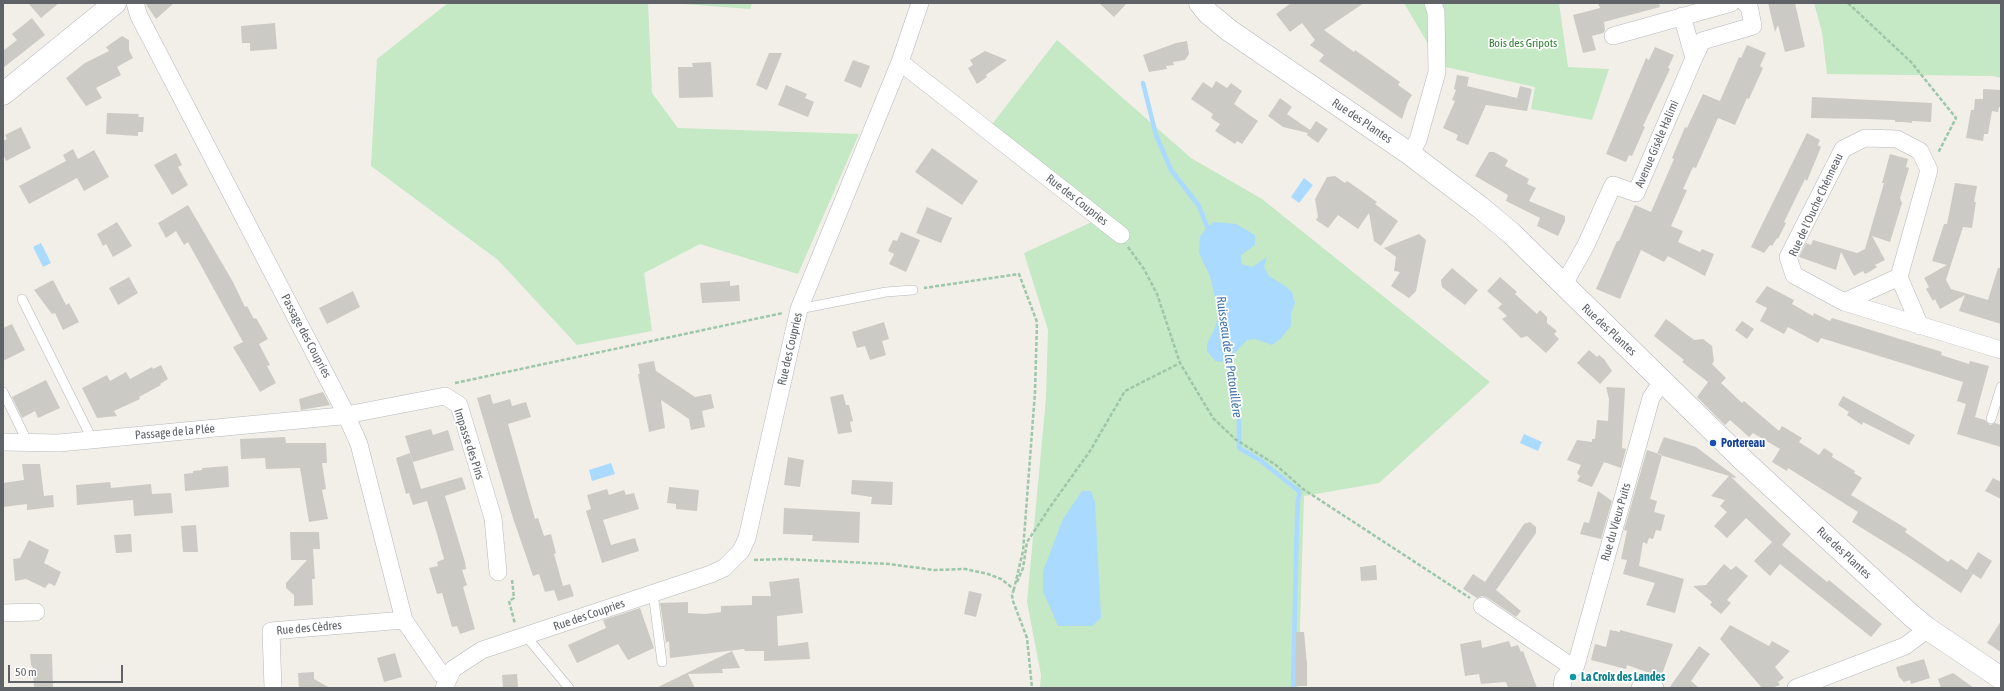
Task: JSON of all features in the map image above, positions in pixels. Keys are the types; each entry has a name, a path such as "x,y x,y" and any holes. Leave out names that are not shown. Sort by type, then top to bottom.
{"street":[{"path":"3,94 115,3"},
{"name":"Passage des Coupries","path":"135,3 139,16 360,444 404,620 446,683"},
{"name":"Rue des Coupries","path":"446,683 453,669 482,650 711,574 724,568 740,551 747,538 799,309 900,62 920,3"},
{"name":"Rue des Plantes","path":"1200,3 1208,13 1230,31 1410,154 1481,208 1511,233 1563,286 1742,459 1928,629 2001,678"},
{"path":"1410,154 1420,136 1437,72 1436,12 1433,3"},
{"path":"1614,36 1732,3"},
{"name":"Avenue Gisèle Halimi","path":"1563,286 1586,245 1613,185 1636,192 1702,41 1753,26 1749,6 1745,3"},
{"path":"1682,16 1694,58"},
{"name":"Rue des Coupries","path":"900,62 1121,235"},
{"name":"Rue de l'Ouche Chénneau","path":"1929,170 1920,151 1897,139 1864,138 1843,149 1788,257 1794,275 1844,302 2001,350"},
{"path":"1920,326 1899,277 1929,170"},
{"path":"1844,302 1899,277"},
{"name":"Rue du Vieux Puits","path":"1571,663 1651,398 1662,381"},
{"name":"Impasse des Pins","path":"346,415 445,396 459,405 493,518 498,572"},
{"name":"Passage de la Plée","path":"3,442 59,443 346,415"},
{"path":"1482,606 1571,663 1563,679 1562,688"},
{"path":"3,613 36,612"},
{"name":"Rue des Cèdres","path":"273,688 271,631 404,620"},
{"path":"1796,688 1906,646 1928,629"}],"lane":[{"path":"799,309 886,292 913,290"},
{"path":"22,299 92,439"},
{"path":"1991,419 2001,387"},
{"path":"3,392 28,443"},
{"path":"653,594 662,662"},
{"path":"526,636 569,688"}],"path":[{"path":"1848,3 1911,62 1956,118 1929,170"},
{"path":"1121,235 1144,269 1158,294 1180,363 1213,418 1235,439 1276,465 1303,489 1482,606"},
{"path":"913,290 1019,274 1037,322 1035,392 1023,551 1014,589"},
{"path":"452,384 799,309"},
{"path":"1032,688 1027,638 1013,601 1012,594 1023,568 1027,542 1090,451 1124,391 1180,363"},
{"path":"733,560 784,559 889,564 934,570 965,569 988,574 1001,579 1014,589"},
{"path":"498,572 512,579 514,598 509,601 516,627 526,636"}],"green space":[{"path":"448,3 648,3 652,93 678,128 859,134 798,274 700,244 644,273 652,331 577,345 498,260 371,166 377,59"},
{"path":"670,3 752,3 750,9"},
{"name":"Bois des Gripots","path":"1404,3 1559,3 1568,67 1609,69 1592,120 1531,109 1535,87 1441,66"},
{"path":"1814,3 2001,3 2001,78 1993,76 1827,74 1822,32"},
{"path":"1057,40 1191,158 1262,199 1490,382 1379,483 1304,496 1298,688 1040,688 1041,675 1027,602 1046,398 1048,330 1024,253 1092,222 986,132"}],"water":[{"path":"1304,178 1313,185 1299,203 1291,197"},
{"path":"1214,222 1236,224 1255,235 1255,245 1241,255 1242,264 1252,267 1267,257 1264,267 1269,276 1292,292 1295,303 1291,313 1291,326 1280,339 1272,345 1255,339 1247,340 1228,360 1220,362 1215,361 1207,351 1207,344 1217,321 1217,306 1210,276 1199,253 1200,237 1207,227"},
{"path":"41,243 51,263 43,267 33,247"},
{"path":"1524,434 1542,442 1538,451 1520,443"},
{"path":"611,463 615,474 592,481 589,470"},
{"path":"1082,491 1091,491 1095,502 1101,618 1092,626 1058,626 1043,591 1043,571 1063,519"}],"building":[{"path":"28,3 59,3 41,18"},
{"path":"145,3 174,3 156,19"},
{"path":"1099,3 1127,3 1114,17"},
{"path":"1291,3 1364,3 1324,30 1354,52 1355,50 1400,82 1398,85 1412,95 1408,101 1402,119 1319,61 1324,55 1310,45 1315,40 1302,23 1290,32 1276,14"},
{"path":"1598,3 1659,3 1660,7 1604,22 1605,30 1603,33 1592,36 1596,50 1583,53 1573,15 1600,8"},
{"path":"1768,3 1795,3 1805,47 1785,52 1778,25 1775,32"},
{"path":"32,18 45,35 3,68 3,51 17,40 12,34"},
{"path":"275,23 277,49 250,51 250,43 242,43 241,26"},
{"path":"122,36 129,40 129,50 133,58 117,67 121,75 96,88 102,98 86,106 66,78 85,63 109,51 106,47"},
{"path":"1187,41 1189,54 1185,60 1173,62 1174,65 1166,66 1167,69 1149,72 1143,55 1176,43"},
{"path":"1747,45 1766,53 1760,66 1763,68 1735,125 1718,118 1696,168 1693,167 1683,189 1687,190 1671,226 1683,231 1678,242 1700,252 1702,249 1714,254 1705,276 1668,256 1664,262 1641,250 1620,299 1596,289 1635,205 1651,212 1674,159 1672,158 1685,127 1687,128 1703,94 1720,101 1739,57 1741,58"},
{"path":"1655,47 1674,55 1668,68 1670,69 1643,126 1645,127 1632,156 1629,155 1626,162 1606,154 1646,58 1649,60"},
{"path":"985,51 1007,60 986,75 987,77 977,84 968,68 973,65 970,60"},
{"path":"769,53 782,53 767,90 756,85"},
{"path":"853,60 870,66 861,88 844,81"},
{"path":"711,62 713,97 679,98 678,67 693,67 692,63"},
{"path":"1457,75 1469,77 1467,86 1517,98 1520,86 1532,89 1527,111 1486,105 1468,145 1456,140 1458,135 1443,128 1455,101 1452,100 1456,90 1454,89"},
{"path":"1216,81 1227,88 1231,83 1242,91 1234,104 1258,121 1242,144 1237,141 1235,144 1215,131 1220,124 1211,118 1213,114 1191,99 1203,82 1212,88"},
{"path":"786,85 807,94 805,98 814,102 808,117 778,105"},
{"path":"1983,89 2001,90 2001,107 1999,107 1998,112 1992,111 1988,134 1984,134 1983,141 1966,138 1971,110 1974,110 1975,99 1983,99"},
{"path":"1812,97 1932,103 1931,122 1912,121 1912,123 1895,122 1895,120 1811,118"},
{"path":"1280,98 1292,107 1287,114 1310,130 1316,121 1328,129 1318,143 1307,135 1308,133 1283,127 1268,116"},
{"path":"107,113 139,114 138,117 144,117 143,132 138,132 138,136 106,134"},
{"path":"21,127 31,148 6,161 3,154 3,141 7,139 5,135"},
{"path":"1807,133 1820,140 1818,145 1821,147 1807,181 1805,179 1784,222 1786,223 1778,239 1777,238 1772,246 1770,245 1764,253 1751,247"},
{"path":"932,148 978,181 962,205 915,172"},
{"path":"73,149 78,159 94,150 109,177 84,191 77,178 29,204 19,186 66,161 63,155"},
{"path":"1489,152 1494,152 1508,160 1505,166 1529,179 1527,184 1536,188 1529,201 1565,216 1565,221 1558,236 1537,226 1540,218 1506,201 1508,195 1475,176"},
{"path":"176,153 182,165 178,167 188,185 172,195 154,165"},
{"path":"1890,154 1908,159 1906,167 1909,168 1900,198 1902,203 1890,242 1872,236 1885,260 1875,265 1877,267 1871,271 1865,274 1863,271 1854,276 1841,252 1836,270 1799,257 1806,243 1811,245 1813,240 1857,253 1865,249 1884,183 1882,183"},
{"path":"1335,176 1345,183 1347,181 1377,202 1375,204 1398,221 1381,246 1374,241 1369,213 1358,229 1338,215 1328,228 1316,220 1318,217 1315,199 1327,177"},
{"path":"1955,183 1977,186 1974,202 1976,202 1972,228 1963,227 1946,280 1951,289 1988,300 1998,268 2001,268 2001,324 1959,311 1965,295 1940,309 1935,299 1933,301 1926,289 1929,287 1924,278 1947,265 1932,261 1944,224 1947,224"},
{"path":"188,205 233,282 245,307 247,306 254,319 256,318 268,339 259,344 270,365 267,366 276,383 260,392 233,347 243,342 188,242 184,245 176,231 166,238 158,223"},
{"path":"927,207 952,218 941,243 916,233"},
{"path":"117,222 132,246 113,257 106,244 103,246 97,234"},
{"path":"901,232 920,240 906,272 889,264 894,254 888,251 893,240 897,241"},
{"path":"1419,234 1426,240 1416,291 1409,298 1391,286 1400,272 1394,271 1396,257 1384,248"},
{"path":"1452,268 1478,290 1465,305 1442,287 1441,280"},
{"path":"129,277 138,293 118,305 109,288"},
{"path":"1500,277 1517,292 1515,294 1537,314 1540,310 1547,317 1547,323 1557,331 1554,334 1559,339 1546,353 1527,336 1521,338 1502,319 1507,316 1498,308 1502,304 1487,291"},
{"path":"53,280 66,305 69,303 79,322 63,330 55,313 52,314 34,290"},
{"path":"730,281 730,286 739,285 740,301 702,303 700,283"},
{"path":"1767,286 1794,300 1792,304 1813,316 1814,313 1830,321 1832,318 1942,352 1941,355 1969,364 1970,361 1989,366 1975,417 1985,420 1990,425 1995,423 2001,425 2001,447 1957,434 1966,404 1957,401 1963,382 1821,338 1818,343 1788,327 1784,334 1760,321 1767,308 1755,302"},
{"path":"353,291 360,307 327,324 319,308"},
{"path":"1666,319 1694,340 1703,339 1712,346 1714,361 1712,364 1726,378 1721,383 1742,403 1744,401 1779,431 1782,426 1802,438 1799,442 1819,455 1824,448 1833,454 1832,457 1855,471 1854,473 1862,478 1851,495 1907,529 1905,532 1948,562 1951,559 1967,570 1978,552 1992,561 1981,579 1973,574 1961,593 1907,556 1852,522 1858,512 1788,468 1787,471 1772,462 1780,449 1753,433 1749,437 1730,420 1725,425 1697,397 1708,382 1682,362 1684,360 1654,336"},
{"path":"1742,321 1754,329 1747,339 1735,330"},
{"path":"884,322 889,339 882,341 886,355 870,360 865,346 857,348 852,332"},
{"path":"12,324 25,350 3,361 3,328"},
{"path":"1589,350 1597,357 1599,355 1604,359 1612,371 1600,384 1577,363"},
{"path":"654,361 656,371 695,397 711,394 714,408 702,411 705,427 691,430 689,419 661,400 665,428 649,432 638,374 640,374 638,364"},
{"path":"161,365 168,379 160,384 161,385 139,397 140,399 114,411 117,416 97,418 82,388 107,375 110,381 126,372 130,379 152,367 153,369"},
{"path":"46,380 60,408 38,418 35,411 22,418 12,397"},
{"path":"1606,387 1625,388 1622,448 1626,449 1621,468 1604,462 1592,487 1577,481 1580,476 1577,473 1581,465 1567,460 1577,440 1592,442 1592,439 1595,439 1597,420 1608,421 1609,399"},
{"path":"323,392 330,405 301,410 299,399"},
{"path":"490,394 493,404 510,399 512,406 526,402 531,417 508,424 535,519 538,518 544,536 551,534 556,553 554,554 563,586 570,584 574,596 558,601 554,590 545,592 539,574 533,576 513,518 477,398"},
{"path":"843,394 846,405 849,405 853,421 850,422 852,432 838,434 830,397"},
{"path":"1843,396 1915,435 1909,445 1863,422 1862,425 1847,415 1849,412 1838,405"},
{"path":"431,429 433,435 448,430 454,450 413,462 405,436"},
{"path":"285,437 286,443 326,443 327,463 322,463 326,489 322,490 328,519 309,522 300,468 266,469 265,458 241,459 240,439"},
{"path":"1664,437 1696,447 1736,477 1731,477 1791,534 1782,545 1827,582 1829,580 1882,624 1871,637 1780,564 1770,576 1754,561 1772,542 1746,518 1727,538 1714,526 1727,512 1720,506 1725,500 1711,496 1729,476 1657,454"},
{"path":"1647,450 1662,455 1650,499 1657,501 1654,512 1665,515 1661,531 1656,530 1653,539 1649,538 1647,544 1643,542 1639,566 1684,579 1675,613 1646,605 1655,583 1623,574 1627,560 1621,559 1627,531 1624,530"},
{"path":"410,453 421,489 462,477 466,489 445,496 465,562 466,569 462,570 467,585 463,587 475,629 460,634 457,626 452,627 442,593 437,594 429,568 438,566 437,562 444,559 427,501 413,505 409,493 406,494 396,458"},
{"path":"788,457 804,460 800,487 784,485"},
{"path":"22,464 40,464 44,496 53,495 54,507 27,510 27,504 3,507 3,483 24,480"},
{"path":"228,466 229,487 185,491 184,474 202,470 202,468"},
{"path":"1993,478 2001,482 2001,499 1985,491"},
{"path":"852,480 893,482 892,505 871,504 872,497 851,494"},
{"path":"110,482 111,488 151,484 152,494 171,493 173,513 134,516 133,500 77,505 76,485"},
{"path":"669,487 699,490 697,511 676,509 676,504 667,503"},
{"path":"607,489 609,495 624,490 626,495 634,493 639,509 603,520 611,545 635,538 639,551 602,563 586,511 591,509 587,495"},
{"path":"1598,491 1612,501 1601,539 1580,534 1584,522 1589,523"},
{"path":"784,508 860,512 859,543 812,541 813,535 783,534"},
{"path":"1530,522 1536,527 1536,533 1496,590 1521,611 1516,617 1488,598 1482,596 1477,598 1463,589 1473,574 1485,582 1524,524"},
{"path":"196,525 198,552 183,552 181,526"},
{"path":"290,532 319,532 320,549 313,549 315,579 312,579 313,605 294,606 294,595 286,588 286,583 307,560 291,560"},
{"path":"131,534 132,552 116,553 114,535"},
{"path":"29,540 49,550 44,563 61,572 55,586 49,583 45,588 26,579 15,581 13,559 20,558"},
{"path":"1724,564 1731,570 1736,566 1748,576 1727,600 1731,603 1721,614 1710,605 1712,602 1693,586 1706,585"},
{"path":"1376,565 1377,580 1361,581 1360,567"},
{"path":"799,578 803,613 777,616 778,646 808,642 810,659 764,661 764,651 745,651 744,649 670,658 669,641 666,643 660,603 688,602 688,613 706,614 721,612 721,606 752,605 752,596 771,596 769,582"},
{"path":"969,591 982,594 976,617 964,614"},
{"path":"640,608 654,648 628,660 618,644 577,663 568,645 606,628 603,620"},
{"path":"2001,621 2001,652 1987,643"},
{"path":"1730,625 1769,646 1772,641 1790,651 1775,667 1784,678 1778,682 1780,685 1771,688 1762,688 1720,639"},
{"path":"1610,630 1620,632 1620,630 1673,644 1661,677 1627,665 1626,669 1591,660 1595,644 1606,647"},
{"path":"1296,632 1304,632 1307,664 1307,686 1295,686"},
{"path":"1481,640 1482,648 1509,641 1511,647 1518,645 1521,652 1523,651 1537,688 1508,688 1506,682 1481,684 1479,674 1465,676 1460,644"},
{"path":"1699,646 1710,654 1691,681 1699,688 1669,688"},
{"path":"732,651 740,668 722,669 723,673 688,674 695,688 656,688"},
{"path":"395,653 402,677 384,682 377,658"},
{"path":"30,654 52,654 53,688 34,688 33,668 31,665"},
{"path":"1924,659 1930,678 1911,684 1910,680 1904,682 1899,677 1896,667"},
{"path":"314,672 314,679 330,688 299,688 298,673"},
{"path":"1953,673 1974,688 1941,688 1938,679"},
{"path":"517,674 518,688 503,688 502,675"}],"waterway":[{"name":"Ruisseau de la Patouillère","path":"1143,83 1156,135 1171,170 1199,206 1209,232"},
{"name":"Ruisseau de la Patouillère","path":"1228,354 1239,409 1239,448 1260,460 1300,492 1298,499 1297,519 1293,688"}],"place":[{"name":"Portereau","path":"1713,443"},
{"name":"La Croix des Landes","path":"1573,677"}]}
